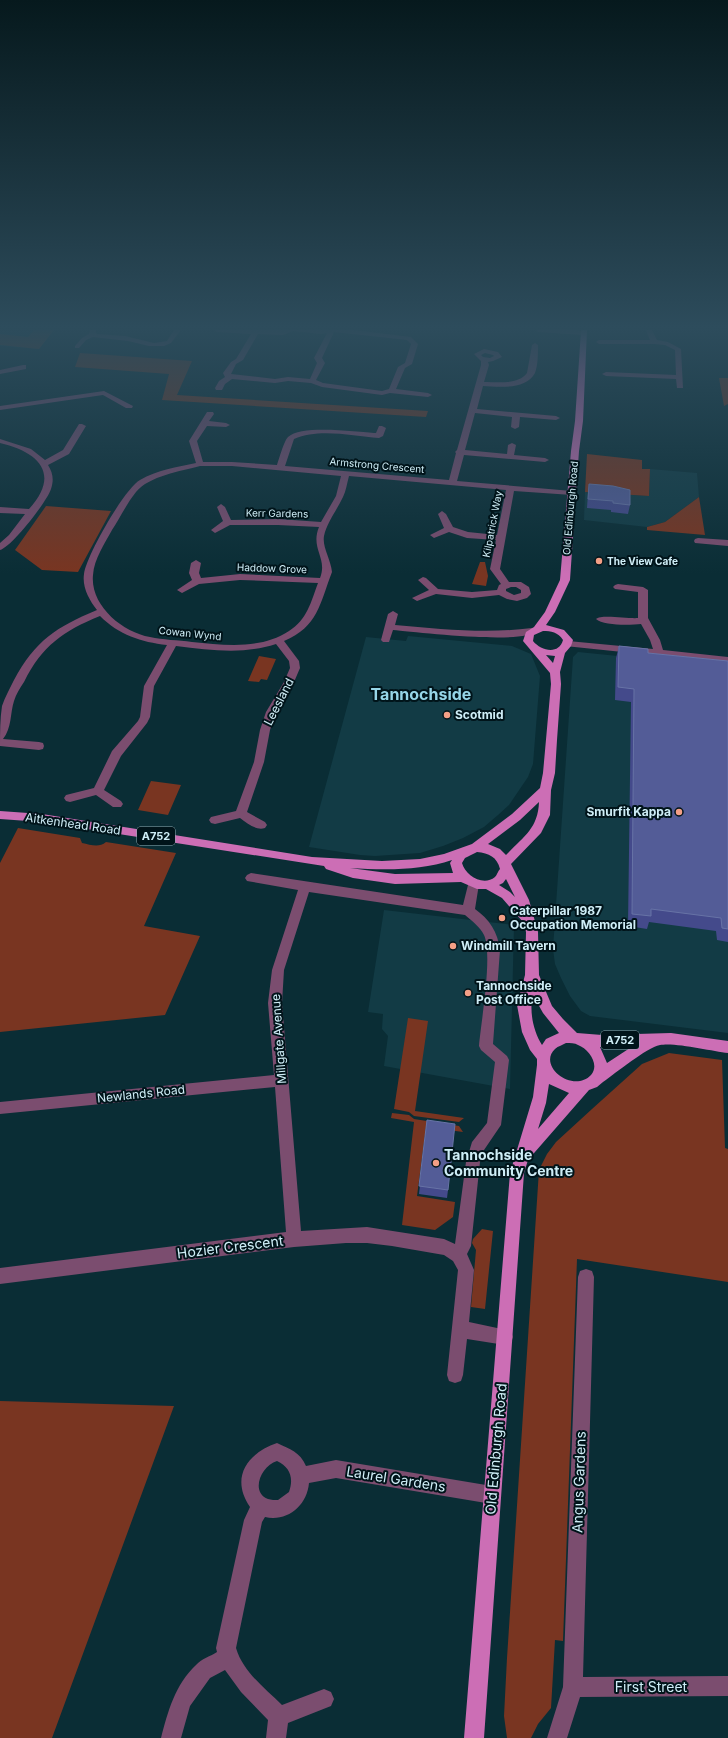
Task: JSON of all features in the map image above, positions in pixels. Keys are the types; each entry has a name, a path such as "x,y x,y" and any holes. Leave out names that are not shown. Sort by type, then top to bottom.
{"main road":[{"name":"Old Edinburgh Road","path":"533,647 528,637 550,612 565,580 580,411"},
{"path":"488,885 500,879 505,866 537,830 544,815 545,790 549,773 552,740 556,684 555,672 565,647 567,637 559,630 550,612"},
{"path":"535,630 548,628 559,630"},
{"path":"533,647 552,653 565,647"},
{"path":"533,647 555,672"},
{"path":"528,920 506,895 488,885 473,884 462,877 458,872 457,860 470,849 516,817 545,790"},
{"name":"Aitkenhead Road","path":"0,814 79,824 312,861 382,866 420,863 445,858 470,849"},
{"path":"470,849 491,850 502,858 523,900 532,932 532,974 524,1005 529,1032 548,1074 559,1083 574,1088 592,1083 598,1076 601,1069 597,1052 559,1025 544,1006 532,974"},
{"name":"Aitkenhead Road","path":"312,861 353,873 395,879 462,877"},
{"path":"543,1062 545,1049 557,1039 565,1037 578,1039"},
{"name":"A752","path":"578,1039 671,1040 728,1047"},
{"name":"A752","path":"598,1076 642,1047 657,1040"},
{"name":"Old Edinburgh Road","path":"474,1738 516,1191 520,1160 542,1090 543,1062"},
{"path":"520,1160 584,1086"}],"street":[{"path":"452,483 459,452 474,412 556,418"},
{"path":"200,464 193,441 210,414"},
{"path":"515,427 516,415"},
{"path":"204,423 226,425"},
{"path":"44,464 66,452 82,426"},
{"path":"280,468 291,438 302,432 379,436 382,428"},
{"path":"0,441 14,443 33,453 44,464 49,482 47,491 14,536 0,547"},
{"path":"510,457 512,445"},
{"path":"459,452 545,460"},
{"name":"Armstrong Crescent","path":"179,468 200,464 232,464 572,494"},
{"name":"Cowan Wynd","path":"179,468 154,476 142,482 133,490 93,557 88,572 90,590 101,612 112,624 138,637 173,643 231,649 260,646 278,640 292,634 310,617 327,572 327,564 320,542 324,525 328,515 337,503 340,496 345,474"},
{"name":"Kilpatrick Way","path":"434,591 472,595 504,588 495,569 510,488"},
{"name":"Kerr Gardens","path":"221,507 228,522"},
{"path":"0,510 32,512"},
{"path":"442,514 449,529"},
{"name":"Kerr Gardens","path":"215,530 228,522 278,522 324,525"},
{"path":"434,535 449,529 467,535 500,538"},
{"path":"698,541 728,543"},
{"path":"196,563 194,573 197,581"},
{"name":"Haddow Grove","path":"182,590 197,581 232,578 273,577 324,582"},
{"path":"417,598 434,591 424,580"},
{"path":"618,587 643,590 644,621 655,638 658,653"},
{"path":"0,736 6,721 7,705 35,654 53,638 72,625 101,612"},
{"path":"386,640 393,614"},
{"path":"601,619 626,622 644,621"},
{"path":"390,627 482,635 506,635 535,630"},
{"path":"506,635 533,647"},
{"name":"Leesland","path":"241,814 259,762 265,730 271,712 289,682 294,668 294,661 278,640"},
{"path":"98,791 116,754 142,723 149,686 173,643"},
{"path":"565,647 658,653 728,660"},
{"path":"0,742 39,746"},
{"path":"70,798 98,791 116,804"},
{"path":"215,820 241,814 261,825"},
{"path":"251,878 305,888 468,911 485,924 495,945 486,1046 502,1060 494,1125 477,1147 473,1162 463,1246 459,1254 466,1270 455,1374"},
{"path":"468,911 473,884"},
{"name":"Millgate Avenue","path":"294,1239 275,1002 278,970 305,888"},
{"name":"Newlands Road","path":"0,1108 281,1080"},
{"name":"Hozier Crescent","path":"0,1276 294,1239 367,1235 444,1247 452,1249 459,1254"},
{"name":"Angus Gardens","path":"557,1738 573,1687 586,1277"},
{"path":"460,1329 505,1337"},
{"path":"277,1452 286,1454 296,1463 301,1476 301,1484 294,1501 279,1510 272,1510 261,1505 252,1495 250,1485 251,1475 255,1466 261,1459 269,1454 277,1452"},
{"name":"Laurel Gardens","path":"301,1476 336,1469 492,1494"},
{"path":"261,1505 253,1520 228,1632 226,1648 234,1670 279,1716"},
{"path":"171,1738 182,1700 203,1671 228,1657"},
{"name":"First Street","path":"573,1687 728,1686"},
{"path":"279,1716 324,1699"},
{"path":"276,1738 279,1716"}],"shaded area":[{"path":"334,411 428,411 426,417"},
{"path":"587,454 642,460 642,469 650,469 649,496 585,492"},
{"path":"650,469 697,473 699,497 665,522 647,527 584,520 585,492 649,496"},
{"path":"699,497 705,535 647,530 647,527 665,522"},
{"path":"46,506 111,511 78,572 42,570 15,550"},
{"path":"480,562 485,562 488,576 486,586 472,584"},
{"path":"408,636 512,646 531,654 540,676 533,764 528,777 509,805 484,827 443,846 420,853 375,856 309,847 366,637 406,641"},
{"path":"578,652 728,667 728,1033 590,1016 581,1011 570,996 555,964 553,949 573,657"},
{"path":"259,656 276,659 267,680 261,679 259,682 248,681"},
{"path":"151,781 181,785 168,815 138,810"},
{"path":"18,828 80,838 82,843 92,845 101,845 106,842 176,853 144,926 200,936 165,1015 0,1032 0,863"},
{"path":"384,910 514,925 510,1089 384,1066 388,1036 382,1029 383,1014 368,1012"},
{"path":"408,1018 428,1021 415,1111 464,1118 459,1122 414,1116 409,1112 394,1109"},
{"path":"669,1053 722,1060 725,1148 728,1149 728,1282 577,1259 563,1641 555,1640 551,1708 538,1724 531,1738 507,1738 504,1716 507,1658 539,1170 547,1154 556,1142 642,1064"},
{"path":"392,1113 409,1115 414,1119 459,1126 463,1132 426,1127 417,1196 455,1202 453,1217 435,1230 402,1225 414,1122 391,1118"},
{"path":"482,1229 493,1231 485,1309 471,1307 476,1250 472,1243 473,1239"},
{"path":"0,1401 174,1406 52,1738 0,1738"}],"building":[{"path":"589,484 613,486 630,490 630,505 613,503 613,501 588,499"},
{"name":"Smurfit Kappa","path":"619,646 648,649 648,653 728,661 728,929 722,928 721,918 651,909 651,916 632,914 634,689 618,687"},
{"name":"Tannochside Community Centre","path":"427,1120 455,1124 448,1190 419,1186"}],"place":[{"name":"The View Cafe","path":"599,561"},
{"name":"Scotmid","path":"447,715"},
{"name":"Smurfit Kappa","path":"679,812"},
{"name":"Caterpillar 1987 Occupation Memorial","path":"502,918"},
{"name":"Windmill Tavern","path":"453,946"},
{"name":"Tannochside Post Office","path":"468,993"},
{"name":"Tannochside Community Centre","path":"436,1163"}],"district":[{"name":"Tannochside","path":"421,694"}]}
